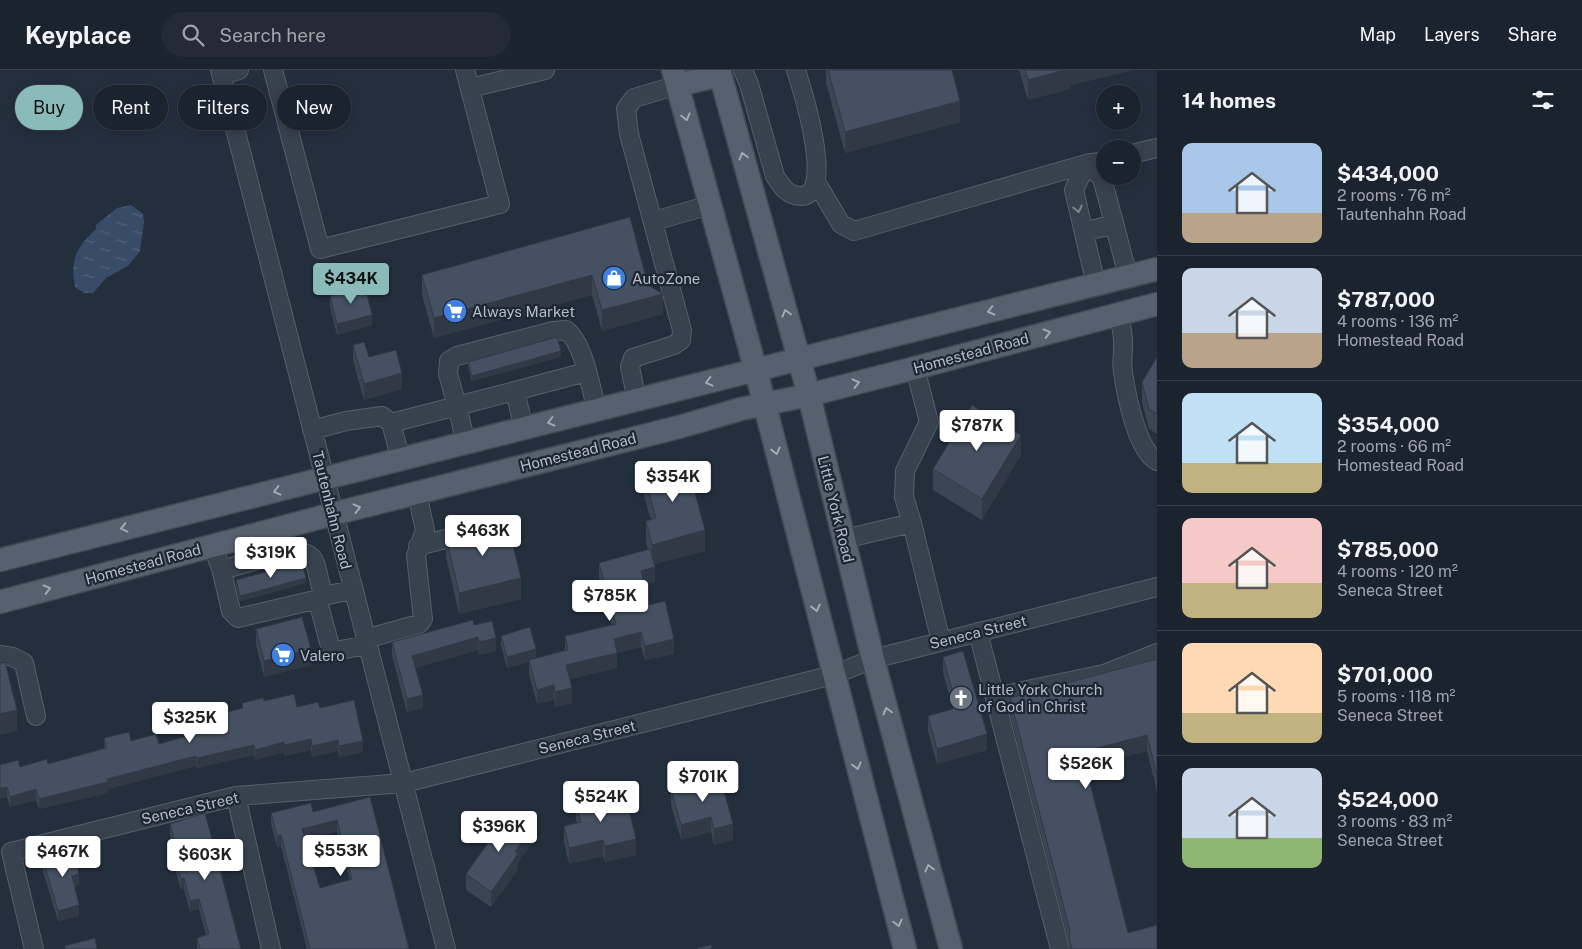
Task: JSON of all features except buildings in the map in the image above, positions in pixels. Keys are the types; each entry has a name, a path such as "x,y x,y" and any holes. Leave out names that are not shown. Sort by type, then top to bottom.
{"main road":[{"path":"724,72 676,78 756,371 905,949"},
{"name":"Little York Road","path":"724,72 808,395 873,659 951,949"},
{"path":"0,560 1157,269"},
{"path":"1112,281 1119,313"},
{"name":"Homestead Road","path":"0,602 333,514 764,404 915,368 1157,304"}],"street":[{"path":"273,70 320,249 500,204 465,70"},
{"path":"470,88 545,70"},
{"path":"743,70 751,90 775,176 782,188 793,196 805,196 812,191 818,177 816,152 796,70"},
{"name":"Tautenhahn Road","path":"227,72 324,479 446,949"},
{"path":"636,401 630,367 633,358 674,345 681,340 682,336 654,221 627,125 626,109 634,98 676,78"},
{"path":"1141,152 1157,148"},
{"path":"816,182 841,224 854,231 1096,162"},
{"path":"1086,164 1102,178 1114,224 1112,281"},
{"path":"1086,164 1074,190 1084,232 1112,281"},
{"path":"654,221 710,204"},
{"path":"1084,232 1114,224"},
{"path":"1119,313 1123,341 1122,358 1125,384 1140,441 1147,452 1157,461"},
{"path":"466,444 448,374 449,361 457,356 553,331 566,330 573,335 597,411"},
{"path":"915,368 929,422 905,471 904,497 942,642"},
{"path":"391,423 586,372"},
{"path":"515,391 524,429"},
{"path":"312,430 382,416 391,423 401,460"},
{"path":"221,568 225,569 272,556 303,551 309,554 313,560 321,598 319,604 330,646 335,651 419,624 423,620 416,556 425,530 417,493"},
{"path":"844,539 912,523"},
{"path":"418,546 482,530"},
{"path":"270,531 276,551 272,556"},
{"path":"214,546 231,611 238,618 353,590"},
{"name":"Seneca Street","path":"34,949 11,852 236,796 404,783 833,675 873,659 1157,587"},
{"path":"978,632 1060,949"},
{"path":"1,652 24,663 36,716"},
{"path":"995,697 1104,674 1157,653"},
{"path":"236,796 271,949"}],"water":[{"path":"131,205 143,214 144,222 140,251 128,266 106,278 93,293 84,293 75,287 73,269 79,248 96,229 96,225 117,208"}],"place":[{"name":"AutoZone","path":"614,278"},
{"name":"Always Market","path":"455,311"},
{"name":"Valero","path":"283,655"},
{"name":"Little York Church of God in Christ","path":"961,698"}]}
